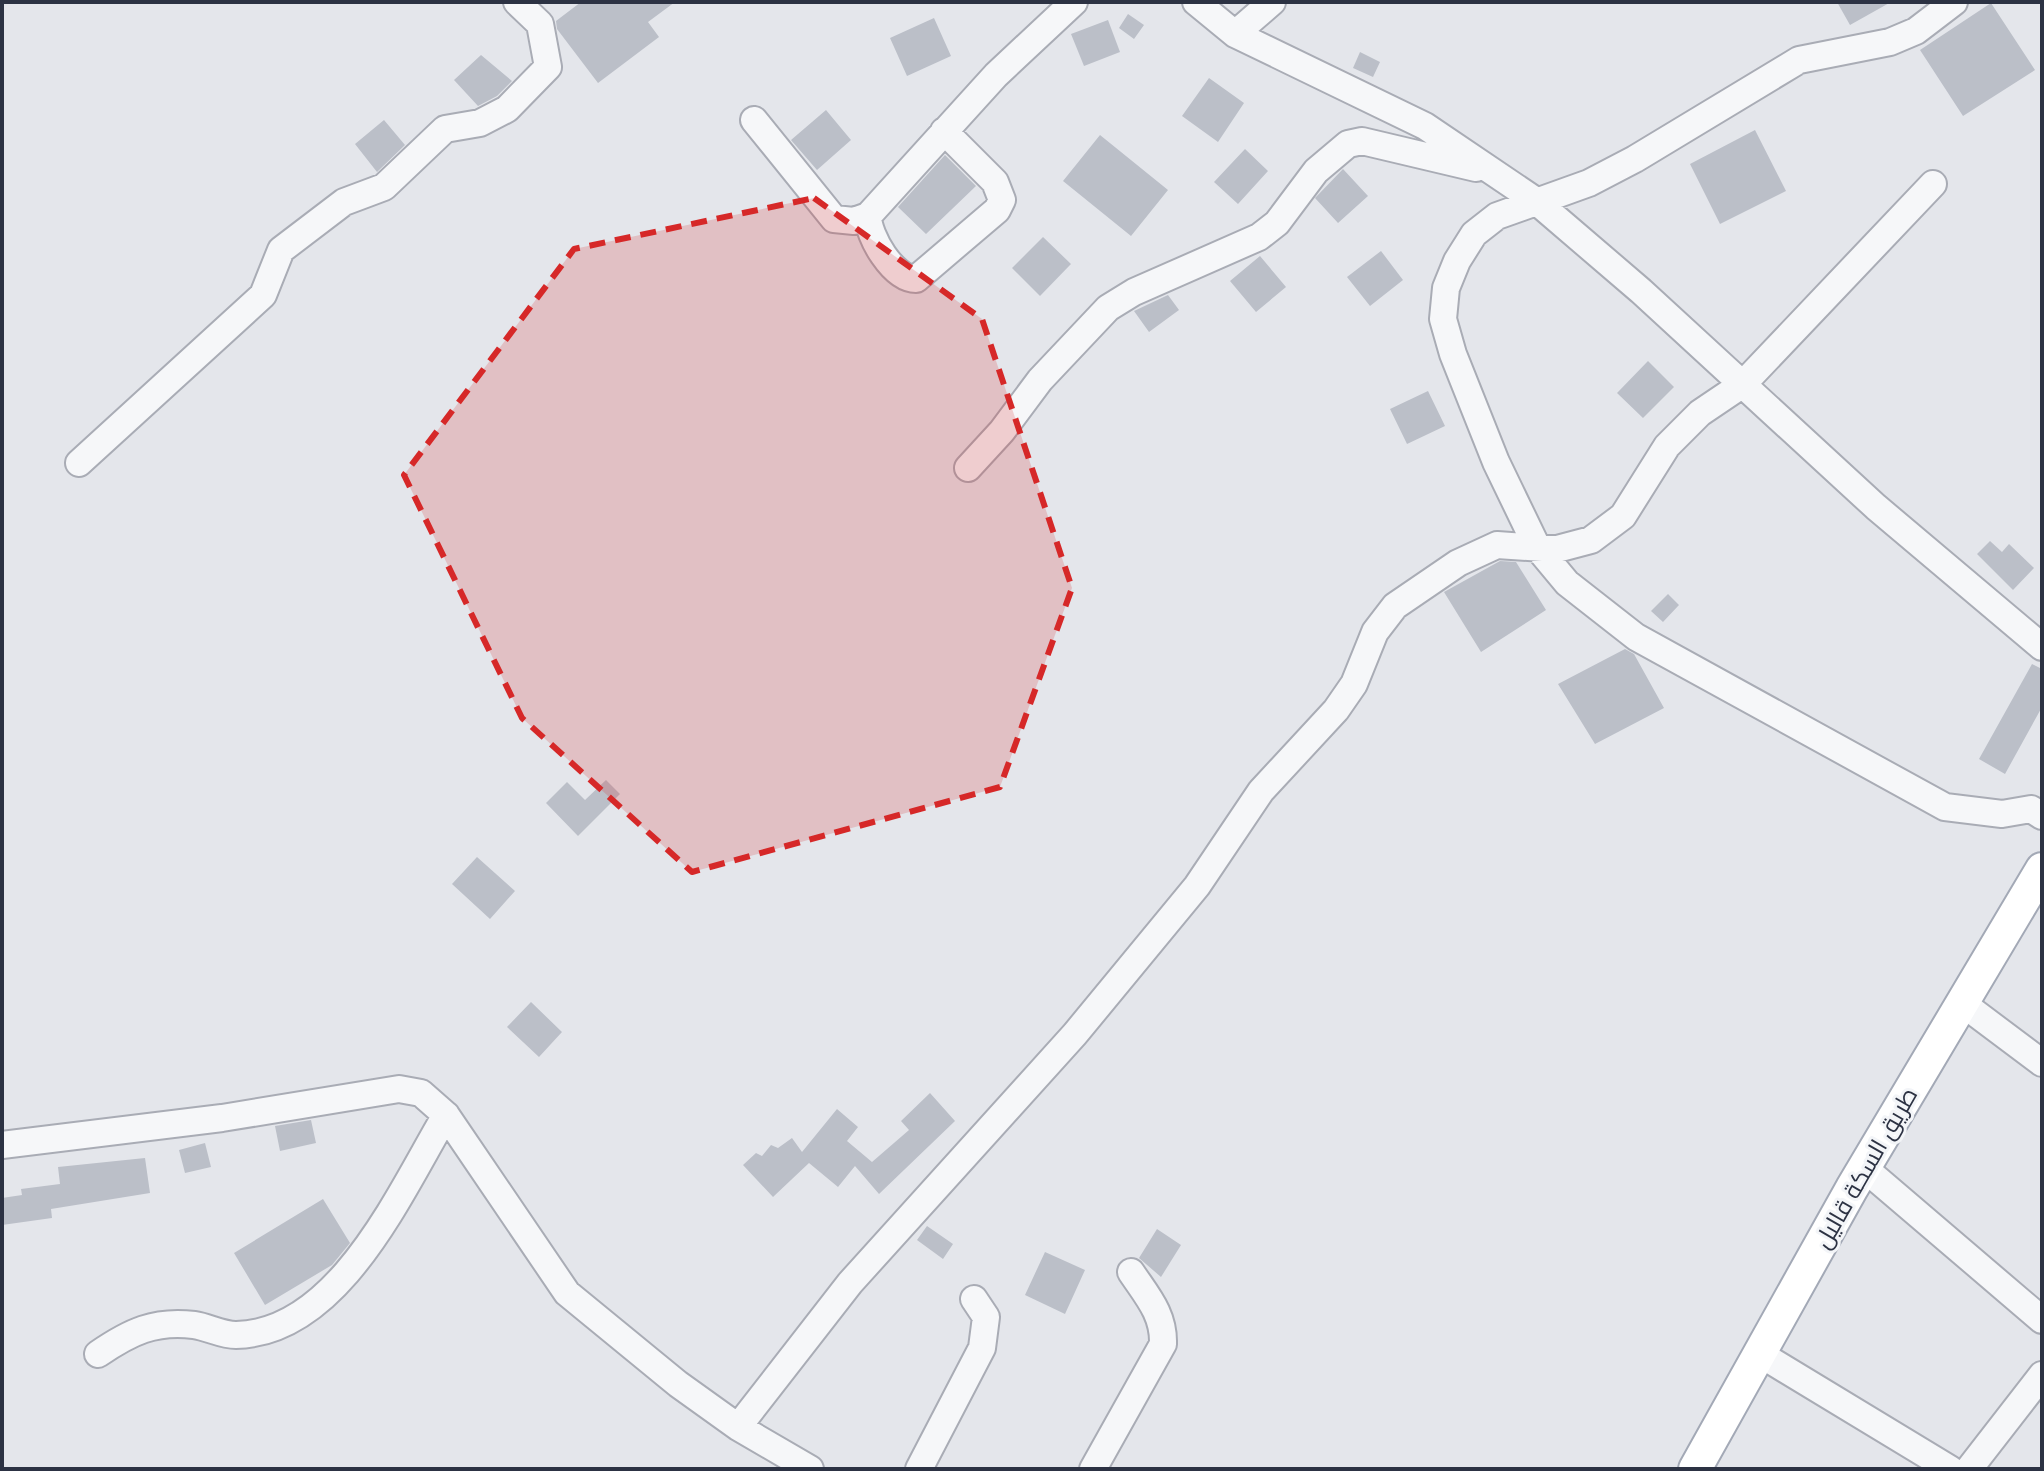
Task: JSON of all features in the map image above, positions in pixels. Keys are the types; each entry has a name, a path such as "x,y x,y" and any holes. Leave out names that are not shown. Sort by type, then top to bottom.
{"main road":[{"name":"طريق السكة قاليل","path":"1695,1469 1864,1168 2042,869"}],"street":[{"path":"79,463 263,295 281,250 344,202 384,187 445,129 480,123 519,99 548,67 540,24 517,2"},
{"path":"754,120 834,219 854,221 868,216 996,75 1074,2"},
{"path":"1196,2 1235,34 1425,126 1536,201 1743,384 1876,507 2042,647"},
{"path":"1235,34 1272,2"},
{"path":"1954,2 1916,31 1890,42 1799,60 1784,67 1635,159 1589,183 1497,216 1474,234 1457,261 1446,288 1443,319 1453,354 1496,462 1537,547 1567,583 1636,637 1945,807 2002,814 2031,809 2042,816"},
{"path":"868,216 874,242 903,275 916,279 997,210 1002,200 995,182 944,131"},
{"path":"968,468 1002,431 1040,380 1108,308 1134,292 1259,237 1277,223 1316,171 1348,144 1362,141 1391,146 1503,176"},
{"path":"738,1427 850,1283 1075,1034 1197,886 1261,791 1336,710 1354,684 1375,632 1395,606 1458,563 1497,545 1557,549 1591,540 1623,516 1667,446 1700,413 1743,384 1933,184"},
{"path":"1962,1003 2042,1063"},
{"path":"2,1145 222,1118 399,1089 421,1093 446,1115 567,1293 633,1350 738,1427 810,1469"},
{"path":"98,1354 129,1332 153,1324 195,1325 233,1335 272,1331 310,1310 352,1268 446,1115"},
{"path":"1864,1168 2042,1320"},
{"path":"1093,1469 1163,1344 1163,1325 1156,1308 1131,1272"},
{"path":"919,1469 982,1348 986,1317 974,1299"},
{"path":"1760,1354 1950,1469"},
{"path":"1969,1469 2042,1375"}],"highlighted area":[{"path":"814,198 982,319 1072,588 1000,787 692,872 522,718 404,475 574,249"}],"building":[{"path":"581,2 675,2 648,22 659,37 598,83 557,29 556,21"},
{"path":"1837,2 1891,2 1850,25"},
{"path":"1991,3 2035,70 1963,116 1920,50"},
{"path":"1128,14 1144,25 1134,39 1119,28"},
{"path":"934,18 951,56 907,76 890,38"},
{"path":"1108,20 1120,52 1084,66 1071,34"},
{"path":"1360,52 1380,62 1373,77 1353,68"},
{"path":"481,55 512,81 497,96 478,106 454,80"},
{"path":"1209,78 1244,103 1218,142 1182,116"},
{"path":"826,110 851,140 817,170 791,140"},
{"path":"384,120 405,145 377,172 355,144"},
{"path":"1755,130 1786,191 1720,224 1690,164"},
{"path":"1100,135 1168,190 1131,236 1063,181"},
{"path":"1245,149 1268,171 1238,204 1214,182"},
{"path":"945,155 976,186 926,234 898,207"},
{"path":"1343,169 1368,196 1338,223 1315,198"},
{"path":"1043,237 1071,264 1040,296 1012,268"},
{"path":"1381,251 1403,280 1370,306 1347,277"},
{"path":"1260,256 1286,287 1256,312 1230,281"},
{"path":"1168,295 1179,310 1149,332 1134,311"},
{"path":"1648,361 1674,387 1643,418 1617,393"},
{"path":"1428,391 1445,426 1407,444 1390,409"},
{"path":"1990,541 2002,552 2009,544 2034,568 2013,590 1977,554"},
{"path":"1500,561 1516,562 1546,610 1481,652 1444,592"},
{"path":"1668,594 1679,605 1663,622 1651,611"},
{"path":"1625,649 1634,654 1664,708 1595,744 1558,684"},
{"path":"2032,664 2042,669 2042,707 2005,774 1979,759"},
{"path":"606,780 620,794 578,836 546,803 567,782 585,800"},
{"path":"477,857 515,891 490,919 452,884"},
{"path":"531,1002 562,1032 539,1057 507,1027"},
{"path":"930,1093 955,1121 879,1194 855,1166 838,1187 809,1163 773,1197 743,1165 756,1153 762,1156 771,1145 778,1148 792,1138 802,1152 837,1109 858,1127 847,1141 872,1162 909,1130 901,1121"},
{"path":"311,1120 316,1143 280,1151 275,1126"},
{"path":"205,1143 211,1167 185,1173 179,1150"},
{"path":"145,1158 150,1193 51,1209 52,1218 2,1225 2,1198 22,1195 21,1189 60,1184 58,1167"},
{"path":"323,1199 350,1243 332,1265 265,1305 234,1253"},
{"path":"927,1226 953,1244 943,1259 917,1240"},
{"path":"1157,1229 1181,1245 1161,1277 1139,1258"},
{"path":"1045,1252 1085,1270 1065,1314 1025,1295"}]}
